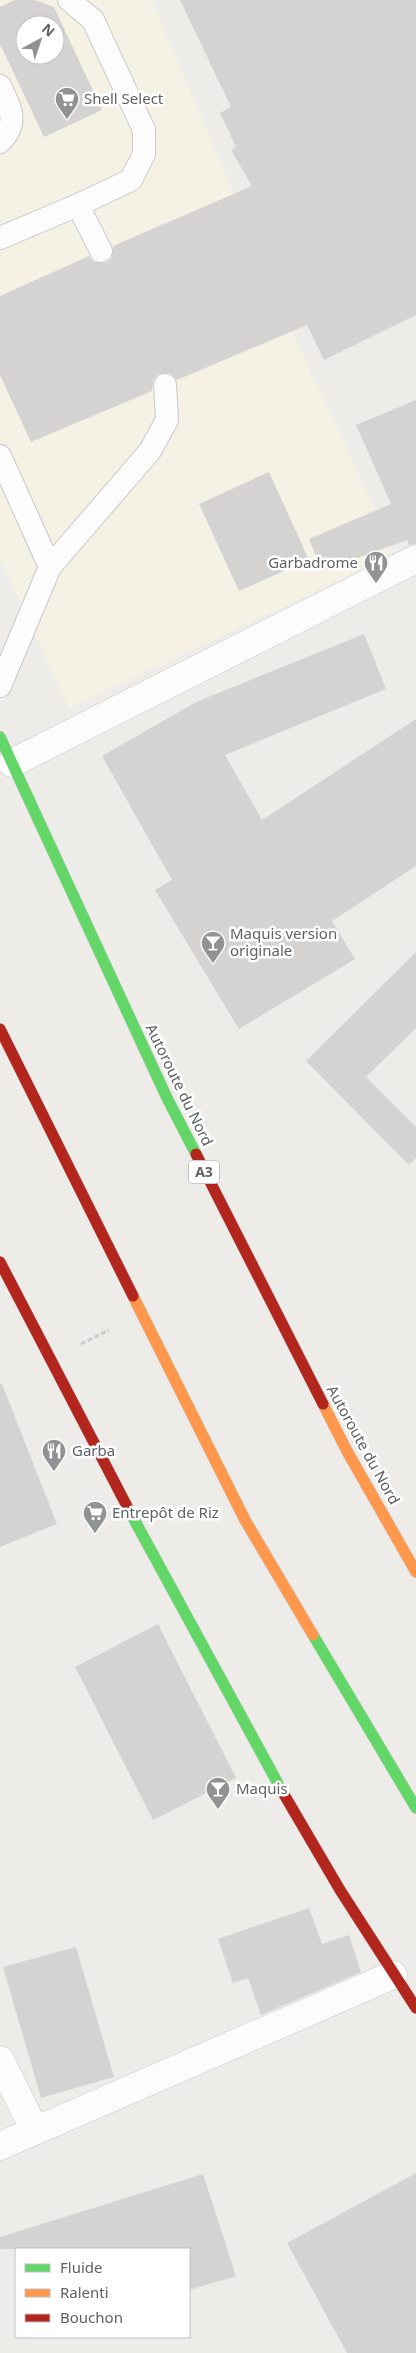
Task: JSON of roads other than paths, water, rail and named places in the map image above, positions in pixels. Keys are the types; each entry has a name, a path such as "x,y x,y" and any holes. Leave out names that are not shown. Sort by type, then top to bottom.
{"main road":[{"name":"Autoroute du Nord","path":"0,737 171,1107 343,1444 416,1572"},
{"path":"0,1029 140,1314 245,1520 416,1808"},
{"path":"0,1262 159,1568 284,1796 393,1975 416,2008"}],"street":[{"path":"12,763 416,559"},
{"path":"0,2146 393,1975"},
{"path":"0,2060 35,2131"}],"lane":[{"path":"0,238 131,180 144,154 144,130 93,20 69,0"},
{"path":"0,86 13,115 8,134 0,142"},
{"path":"78,205 101,251"},
{"path":"0,686 50,568 150,451 167,420 166,385"},
{"path":"0,456 50,568"}],"place":[{"name":"Shell Select","path":"67,120"},
{"name":"Garbadrome","path":"376,584"},
{"name":"Maquis version originale","path":"213,964"},
{"name":"Garba","path":"54,1472"},
{"name":"Entrepôt de Riz","path":"95,1534"},
{"name":"Maquis","path":"218,1810"}]}
